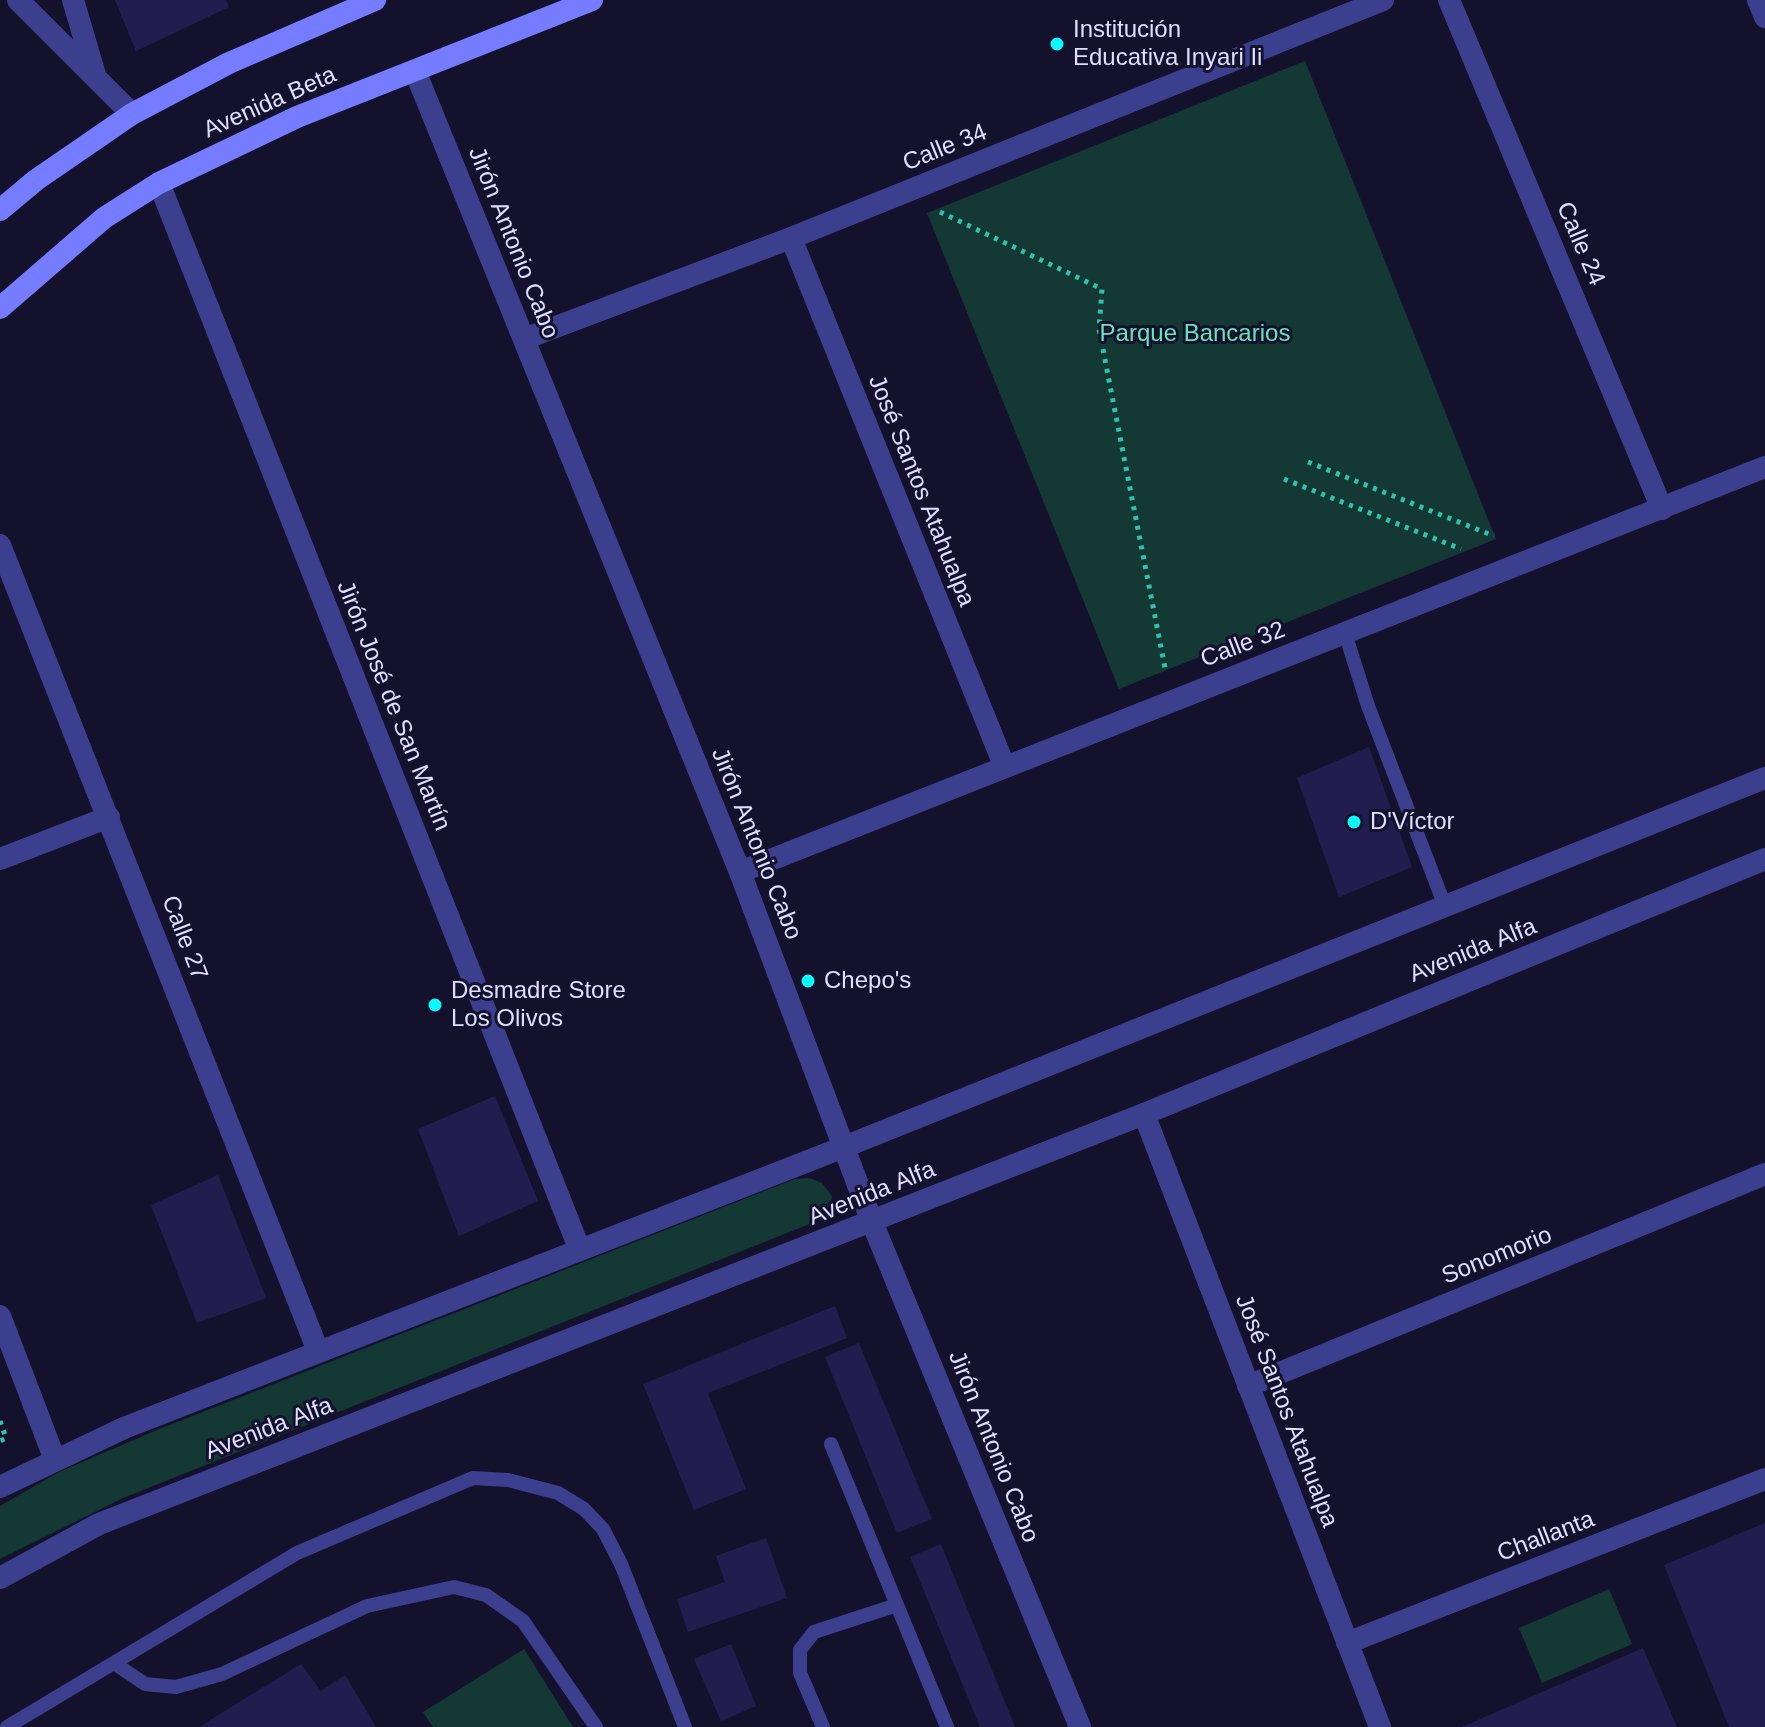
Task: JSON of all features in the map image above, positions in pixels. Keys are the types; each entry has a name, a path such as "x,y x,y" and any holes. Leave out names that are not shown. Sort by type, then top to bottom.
{"main road":[{"path":"0,210 36,180 132,114 229,63 375,0"},
{"name":"Avenida Beta","path":"0,308 104,218 159,183 297,117 592,0"}],"street":[{"path":"18,0 132,114"},
{"path":"73,0 96,78"},
{"name":"Calle 34","path":"524,339 791,238 1383,0"},
{"name":"Calle 24","path":"1449,0 1662,509"},
{"path":"1758,0 1765,17"},
{"name":"Jirón Antonio Cabo","path":"415,71 740,872 872,1222 1080,1727"},
{"name":"Jirón José de San Martín","path":"159,183 579,1248"},
{"name":"José Santos Atahualpa","path":"791,238 1004,765"},
{"name":"Calle 32","path":"740,872 1004,765 1765,467"},
{"name":"Calle 27","path":"0,545 318,1351"},
{"path":"0,1487 124,1428 844,1147 1765,778"},
{"path":"0,859 109,817"},
{"name":"Avenida Alfa","path":"0,1578 99,1524 1144,1114 1765,859"},
{"name":"José Santos Atahualpa","path":"1144,1114 1380,1727"},
{"name":"Sonomorio","path":"1248,1386 1765,1174"},
{"path":"0,1316 55,1460"},
{"name":"Challanta","path":"1347,1643 1765,1479"}],"lane":[{"path":"1345,633 1368,706 1445,906"},
{"path":"831,1444 947,1727"},
{"path":"7,1727 26,1722 114,1663 297,1553 473,1478 508,1480 558,1493 584,1509 603,1529 621,1564 685,1727"},
{"path":"114,1663 145,1684 176,1687 222,1674 367,1606 454,1587 486,1595 523,1621 596,1727"},
{"path":"823,1727 800,1673 800,1650 814,1632 897,1605"}],"path":[{"path":"940,212 1102,289 1099,329 1165,668"},
{"path":"1308,462 1494,536"},
{"path":"1284,479 1461,549"},
{"path":"0,1421 6,1438 0,1441"}],"green space":[{"name":"Parque Bancarios","path":"1305,61 1496,539 1119,689 927,213"},
{"path":"810,1178 822,1183 832,1196 828,1212 812,1223 123,1498 0,1559 0,1506 59,1472 157,1430 795,1179"},
{"path":"1609,1589 1632,1644 1542,1683 1519,1628"},
{"path":"524,1649 573,1727 433,1727 423,1712"}],"building":[{"path":"115,0 226,0 229,7 136,51"},
{"name":"D'Víctor","path":"1369,747 1412,867 1339,897 1297,778"},
{"path":"495,1096 538,1201 459,1236 418,1129"},
{"path":"218,1175 266,1298 197,1323 151,1205"},
{"path":"835,1306 847,1338 708,1393 746,1489 694,1510 643,1384"},
{"path":"859,1343 932,1519 897,1533 825,1357"},
{"path":"1765,1523 1765,1727 1729,1727 1664,1565"},
{"path":"766,1538 787,1598 688,1632 677,1599 725,1582 716,1556"},
{"path":"941,1544 1015,1727 980,1727 910,1557"},
{"path":"731,1644 756,1706 721,1721 694,1659"},
{"path":"1643,1648 1677,1727 1462,1727"},
{"path":"301,1664 321,1691 345,1675 376,1727 199,1727"}],"place":[{"name":"Institución Educativa Inyari Ii","path":"1057,44"},
{"name":"D'Víctor","path":"1354,822"},
{"name":"Chepo's","path":"808,981"},
{"name":"Desmadre Store Los Olivos","path":"435,1005"}]}
